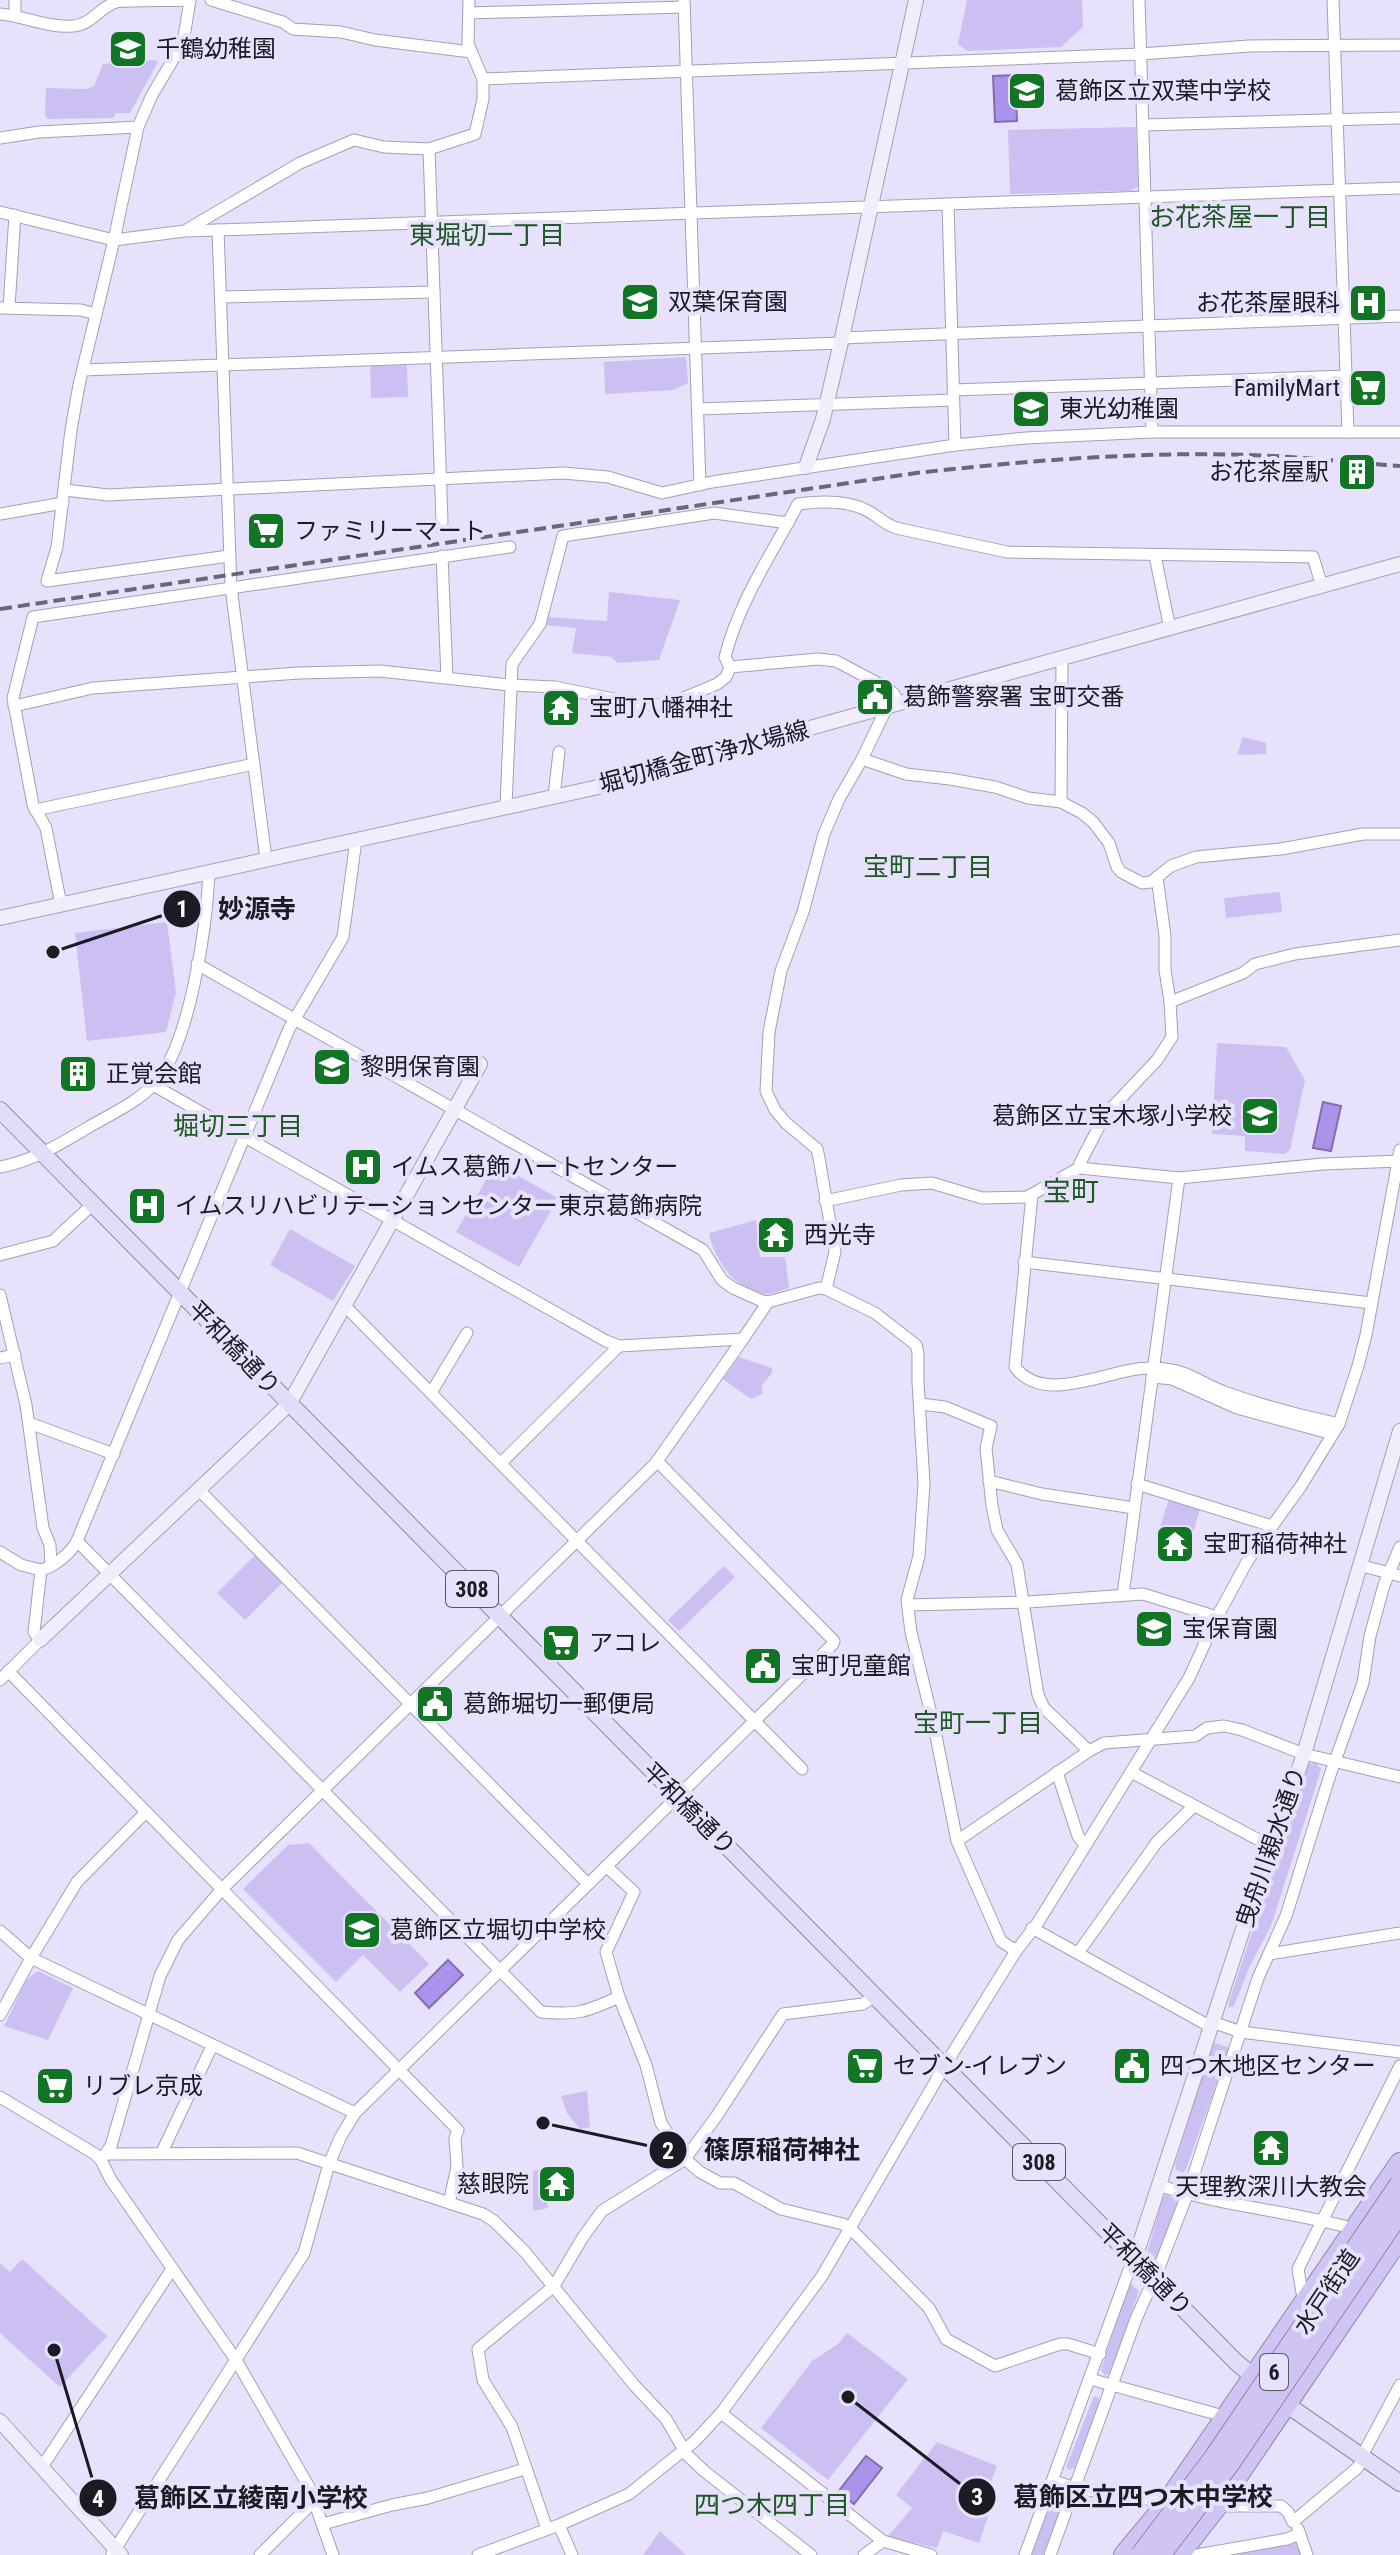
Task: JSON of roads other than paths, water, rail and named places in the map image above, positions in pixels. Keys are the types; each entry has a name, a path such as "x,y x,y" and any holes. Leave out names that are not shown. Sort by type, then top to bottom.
{"highway":[{"path":"1124,2555 1164,2507 1400,2163"},
{"name":"水戸街道","path":"1141,2555 1214,2458 1400,2184"},
{"name":"水戸街道","path":"1160,2555 1229,2464 1400,2212"},
{"path":"1179,2555 1217,2506 1399,2240"}],"main road":[{"name":"平和橋通り","path":"0,1110 1253,2378 1400,2483"}],"street":[{"path":"15,0 15,15"},
{"path":"0,14 74,26 86,22 116,2 190,0 183,43 152,95 138,127 83,370 71,430 57,547 47,581 229,556"},
{"path":"211,0 283,22 293,29 341,32 375,40 471,52"},
{"path":"806,467 842,340 916,0"},
{"path":"1139,0 1152,432"},
{"path":"1333,0 1348,432"},
{"path":"185,231 300,163 354,140 384,147 429,149 475,134 483,99 483,79 468,44 469,6 684,3 700,485"},
{"path":"483,79 1141,54 1247,46 1400,45"},
{"path":"1143,125 1400,118"},
{"path":"0,138 39,132 138,127"},
{"path":"429,149 442,522"},
{"path":"0,212 114,240 185,231 1400,188"},
{"path":"948,204 955,445"},
{"path":"15,215 4,307 81,310 96,314"},
{"path":"218,230 231,587 266,859"},
{"path":"221,297 434,292"},
{"path":"83,370 696,349 951,333 1400,316"},
{"path":"698,409 1150,383 1347,376"},
{"path":"0,514 64,497 588,473 656,492 955,445 1026,438 1152,432 1400,432"},
{"path":"9,700 93,688 380,671 555,687 638,704 674,702 717,684 726,677 730,667 725,657 733,631 758,575 798,504 827,500 867,510 883,523 896,528 1007,552 1313,557 1322,586"},
{"path":"506,807 512,664 540,624 563,536 714,513 788,523"},
{"path":"61,905 46,828 35,810 9,700 33,617 510,547"},
{"path":"442,556 447,678"},
{"path":"1155,556 1170,629"},
{"name":"堀切橋金町浄水場線","path":"0,918 506,807 676,766 1400,564"},
{"path":"730,667 818,659 836,661 887,688 897,698 839,799 824,834 803,912 781,971 767,1050 766,1091 775,1110 817,1149 835,1252 826,1289"},
{"path":"1061,802 1062,659"},
{"path":"554,796 559,752"},
{"path":"862,759 906,774 995,787 1028,798 1061,802 1082,813 1103,832 1117,867 1142,883 1151,882 1171,866 1196,857 1281,849 1363,834 1400,834"},
{"path":"35,810 254,764"},
{"path":"0,1552 21,1565 46,1568 74,1547 77,1541 294,1020 343,937 356,840"},
{"path":"0,1167 44,1154 153,1085 174,1050 190,1001 207,912 209,872"},
{"path":"1079,1168 1105,1115 1157,1060 1172,1037 1165,936 1157,877"},
{"path":"1170,1002 1243,973 1255,964 1295,954 1400,940"},
{"path":"197,964 703,1250 722,1280 746,1294 768,1302 819,1288 826,1289 875,1313 916,1345 924,1484 919,1556 908,1605 911,1632 957,1841 1001,1941 1016,1951"},
{"path":"449,2203 457,2167 455,2138 458,2130 146,1812 4,1675 289,1404 480,1064"},
{"path":"153,1085 606,1341 619,1346 743,1339"},
{"path":"478,2555 629,2494 706,2431 804,2303 851,2229 944,2067 1016,1951 1037,1924 1189,1678 1248,1560 1336,1429 1358,1366 1399,1157 1179,1178 1079,1168 1032,1195 982,1198 932,1183 901,1185 825,1201"},
{"path":"1123,1595 1179,1178"},
{"path":"1032,1195 1015,1367 1018,1371 1043,1386 1080,1383 1112,1373 1153,1372 1186,1383 1210,1397 1250,1412 1336,1429"},
{"path":"0,1255 53,1241 94,1203"},
{"path":"1024,1262 1371,1303"},
{"path":"0,1295 29,1423 43,1528 50,1545 34,1632 40,1640"},
{"path":"333,2555 315,2500 236,2360 111,2180 104,2157 160,1976 178,1940 222,1889 657,1461 768,1302"},
{"path":"344,1305 802,1769"},
{"path":"431,1393 467,1333"},
{"path":"502,1462 619,1346"},
{"path":"0,1358 15,1355"},
{"path":"920,1404 945,1407 991,1426 986,1448 997,1530 1017,1564 1038,1695 1044,1708 1089,1751"},
{"path":"29,1423 114,1454"},
{"name":"曳舟川親水通り","path":"1133,2259 1304,1754 1400,1431"},
{"path":"0,2421 116,2553 304,2253 329,2164 355,2113 834,1641 657,1461"},
{"path":"989,1481 1042,1494 1134,1508"},
{"path":"1137,1484 1272,1526"},
{"path":"198,1489 588,1884"},
{"path":"77,1541 541,2012 571,2015 619,1997"},
{"path":"1050,2555 1112,2385 1187,2195 1258,1978 1286,1916 1363,1683 1370,1636 1394,1574 1400,1547"},
{"path":"1359,1565 1394,1574"},
{"path":"908,1605 1143,1594 1217,1617"},
{"path":"957,1841 1104,1743 1195,1736 1207,1728 1224,1726 1242,1730 1304,1754 1400,1777"},
{"path":"1057,1772 1078,1836 1085,1845"},
{"path":"1131,1772 1272,1847"},
{"path":"1078,1953 1157,1842 1194,1806"},
{"path":"0,2015 77,1882 146,1812"},
{"path":"606,1866 634,1892 606,1952 619,1997 646,2065 661,2123 685,2159 720,2183 734,2183 781,2209 832,2221 851,2229 929,2308 946,2339 995,2366 1060,2344 1100,2354"},
{"path":"1032,1928 1212,2024 1241,2032 1400,2052"},
{"path":"0,1931 31,1958 355,2113"},
{"path":"1269,1954 1400,1933"},
{"path":"572,2555 553,2527 525,2469 512,2427 483,2380 478,2349 554,2286 602,2211 685,2159 783,2014 863,2004 874,1996"},
{"path":"162,2152 212,2046"},
{"path":"1304,2304 1298,2269 1400,2066"},
{"path":"0,2097 104,2157 162,2152 297,2153 483,2214 525,2252 613,2360 666,2419 684,2450 704,2471 811,2555"},
{"path":"1158,2185 1187,2195 1323,2220 1355,2229"},
{"path":"1025,2555 1133,2259"},
{"path":"42,2467 172,2269"},
{"path":"1090,2379 1227,2417"},
{"path":"1293,2522 1356,2469 1400,2385"},
{"path":"721,2413 883,2541 931,2555"},
{"path":"323,2524 428,2498 525,2469"},
{"path":"1054,2481 1075,2488 1154,2500 1164,2507"},
{"path":"260,2555 315,2500"},
{"path":"1217,2506 1276,2505 1288,2512 1307,2555"},
{"path":"1197,2555 1300,2534"},
{"path":"864,2555 883,2541"}],"railway":[{"path":"0,609 960,468 1094,457 1183,454 1272,456 1400,466"}],"place":[{"name":"千鶴幼稚園","path":"128,49"},
{"name":"葛飾区立双葉中学校","path":"1027,91"},
{"name":"双葉保育園","path":"640,302"},
{"name":"お花茶屋眼科","path":"1368,303"},
{"name":"FamilyMart","path":"1368,388"},
{"name":"東光幼稚園","path":"1031,409"},
{"name":"お花茶屋駅","path":"1357,472"},
{"name":"ファミリーマート","path":"266,531"},
{"name":"葛飾警察署 宝町交番","path":"875,697"},
{"name":"宝町八幡神社","path":"561,708"},
{"name":"妙源寺","path":"53,952"},
{"name":"黎明保育園","path":"332,1067"},
{"name":"正覚会館","path":"78,1074"},
{"name":"葛飾区立宝木塚小学校","path":"1260,1116"},
{"name":"イムス葛飾ハートセンター","path":"363,1167"},
{"name":"イムスリハビリテーションセンター東京葛飾病院","path":"147,1206"},
{"name":"西光寺","path":"776,1235"},
{"name":"宝町稲荷神社","path":"1175,1544"},
{"name":"宝保育園","path":"1154,1629"},
{"name":"アコレ","path":"561,1643"},
{"name":"宝町児童館","path":"763,1666"},
{"name":"葛飾堀切一郵便局","path":"435,1704"},
{"name":"葛飾区立堀切中学校","path":"362,1930"},
{"name":"セブン-イレブン","path":"865,2066"},
{"name":"四つ木地区センター","path":"1132,2066"},
{"name":"リブレ京成","path":"55,2086"},
{"name":"篠原稲荷神社","path":"543,2123"},
{"name":"天理教深川大教会","path":"1271,2148"},
{"name":"慈眼院","path":"557,2184"},
{"name":"葛飾区立綾南小学校","path":"54,2350"},
{"name":"葛飾区立四つ木中学校","path":"848,2397"}],"district":[{"name":"お花茶屋一丁目","path":"1240,217"},
{"name":"東堀切一丁目","path":"487,235"},
{"name":"宝町二丁目","path":"928,867"},
{"name":"堀切三丁目","path":"238,1126"},
{"name":"宝町","path":"1071,1191"},
{"name":"宝町一丁目","path":"978,1723"},
{"name":"四つ木四丁目","path":"772,2505"}]}
